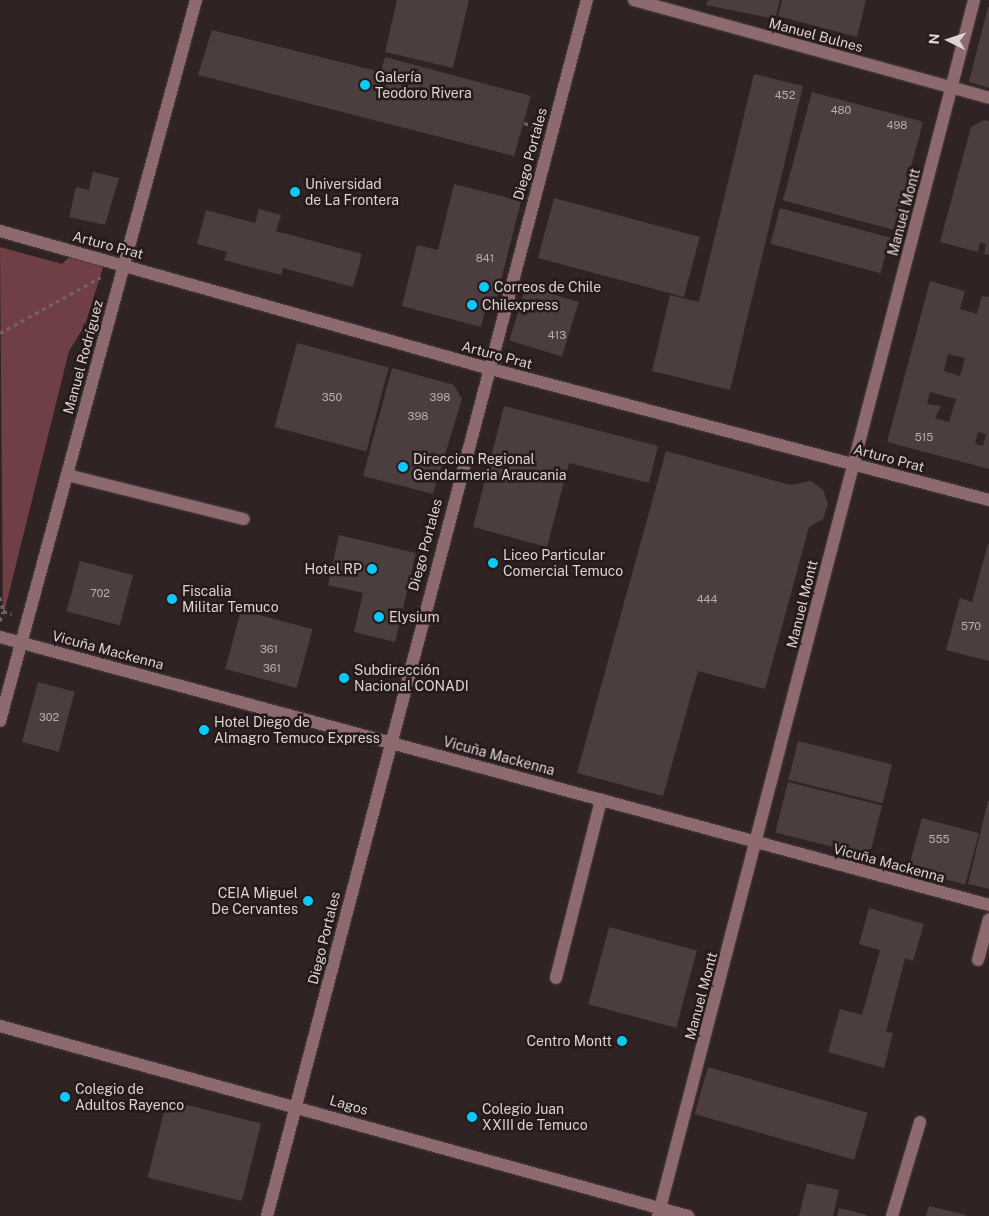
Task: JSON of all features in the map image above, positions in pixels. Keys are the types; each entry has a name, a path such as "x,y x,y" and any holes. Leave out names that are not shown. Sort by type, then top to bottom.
{"street":[{"name":"Manuel Rodríguez","path":"0,721 196,0"},
{"name":"Diego Portales","path":"267,1216 487,368 587,0"},
{"name":"Manuel Bulnes","path":"634,0 989,98"},
{"name":"Manuel Montt","path":"659,1212 974,0"},
{"name":"Arturo Prat","path":"0,231 487,368 989,500"},
{"path":"67,474 244,519"},
{"name":"Vicuña Mackenna","path":"0,637 989,905"},
{"path":"556,978 601,800"},
{"path":"978,960 989,919"},
{"name":"Lagos","path":"0,1026 297,1106 659,1212 688,1216"},
{"path":"892,1216 920,1122"}],"path":[{"path":"0,333 124,265"},
{"path":"0,597 3,612"}],"shaded area":[{"path":"0,247 62,264 70,256 104,264 85,325 69,351 3,617"}],"building":[{"path":"397,0 469,0 453,68 385,52"},
{"path":"708,0 780,0 775,19 706,5"},
{"path":"782,0 866,0 857,37 778,16"},
{"path":"989,7 989,88 969,82"},
{"name":"Galería Teodoro Rivera","path":"212,30 381,72 385,57 531,96 514,156 198,75"},
{"path":"754,74 803,86 730,390 652,371 670,295 699,302"},
{"path":"812,92 923,122 894,230 783,200"},
{"path":"984,120 989,121 989,255 984,254 986,244 980,242 978,252 940,242 971,127"},
{"path":"93,172 119,178 105,225 69,217 76,187 89,190"},
{"path":"454,184 521,201 494,308 486,305 481,327 402,306 417,245 438,250"},
{"path":"554,198 700,237 684,297 538,258"},
{"path":"780,208 890,238 881,273 770,244"},
{"path":"259,209 281,215 276,231 362,254 353,287 283,268 281,275 224,260 227,252 197,244 206,210 255,223"},
{"path":"930,281 965,291 960,309 977,314 982,296 989,297 989,469 887,442","holes":["948,354 965,358 960,376 944,371","930,392 956,399 949,422 935,418 941,406 927,404","978,432 986,434 983,446 975,444"]},
{"path":"526,286 579,302 562,357 509,341"},
{"path":"297,343 389,368 366,452 274,427"},
{"path":"392,368 454,385 462,399 433,494 363,476"},
{"path":"504,406 658,446 649,483 569,463 547,547 473,527"},
{"path":"666,451 790,485 811,481 823,490 828,504 823,519 809,527 765,689 698,671 663,796 577,773"},
{"name":"Hotel RP","path":"339,535 416,553 395,642 354,632 363,593 328,585"},
{"path":"988,544 989,661 946,650 960,598 972,602"},
{"path":"80,561 133,575 120,625 67,611"},
{"path":"241,610 312,629 297,688 225,669"},
{"path":"38,682 75,692 59,752 22,742"},
{"path":"798,741 892,764 882,803 788,780"},
{"path":"788,782 882,805 870,856 775,832"},
{"path":"989,801 989,889 968,884"},
{"path":"922,818 979,833 965,884 908,869"},
{"path":"869,908 924,924 913,961 905,958 886,1032 893,1033 884,1068 828,1052 840,1009 862,1015 880,950 859,944"},
{"path":"609,927 697,951 676,1028 588,1004"},
{"path":"708,1067 868,1113 854,1160 694,1114"},
{"path":"167,1100 261,1123 242,1201 148,1178"},
{"path":"807,1183 839,1190 833,1216 799,1216"},
{"path":"929,1206 966,1215 966,1216 926,1216"},
{"path":"839,1208 867,1215 867,1216 837,1216"}],"place":[{"name":"Galería Teodoro Rivera","path":"365,85"},
{"name":"Universidad de La Frontera","path":"295,192"},
{"name":"Correos de Chile","path":"484,287"},
{"name":"Chilexpress","path":"472,305"},
{"name":"Direccion Regional Gendarmeria Araucania","path":"403,467"},
{"name":"Liceo Particular Comercial Temuco","path":"493,563"},
{"name":"Hotel RP","path":"372,569"},
{"name":"Fiscalia Militar Temuco","path":"172,599"},
{"name":"Elysium","path":"379,617"},
{"name":"Subdirección Nacional CONADI","path":"344,678"},
{"name":"Hotel Diego de Almagro Temuco Express","path":"204,730"},
{"name":"CEIA Miguel De Cervantes","path":"308,901"},
{"name":"Centro Montt","path":"622,1041"},
{"name":"Colegio de Adultos Rayenco","path":"65,1097"},
{"name":"Colegio Juan XXIII de Temuco","path":"472,1117"}]}
